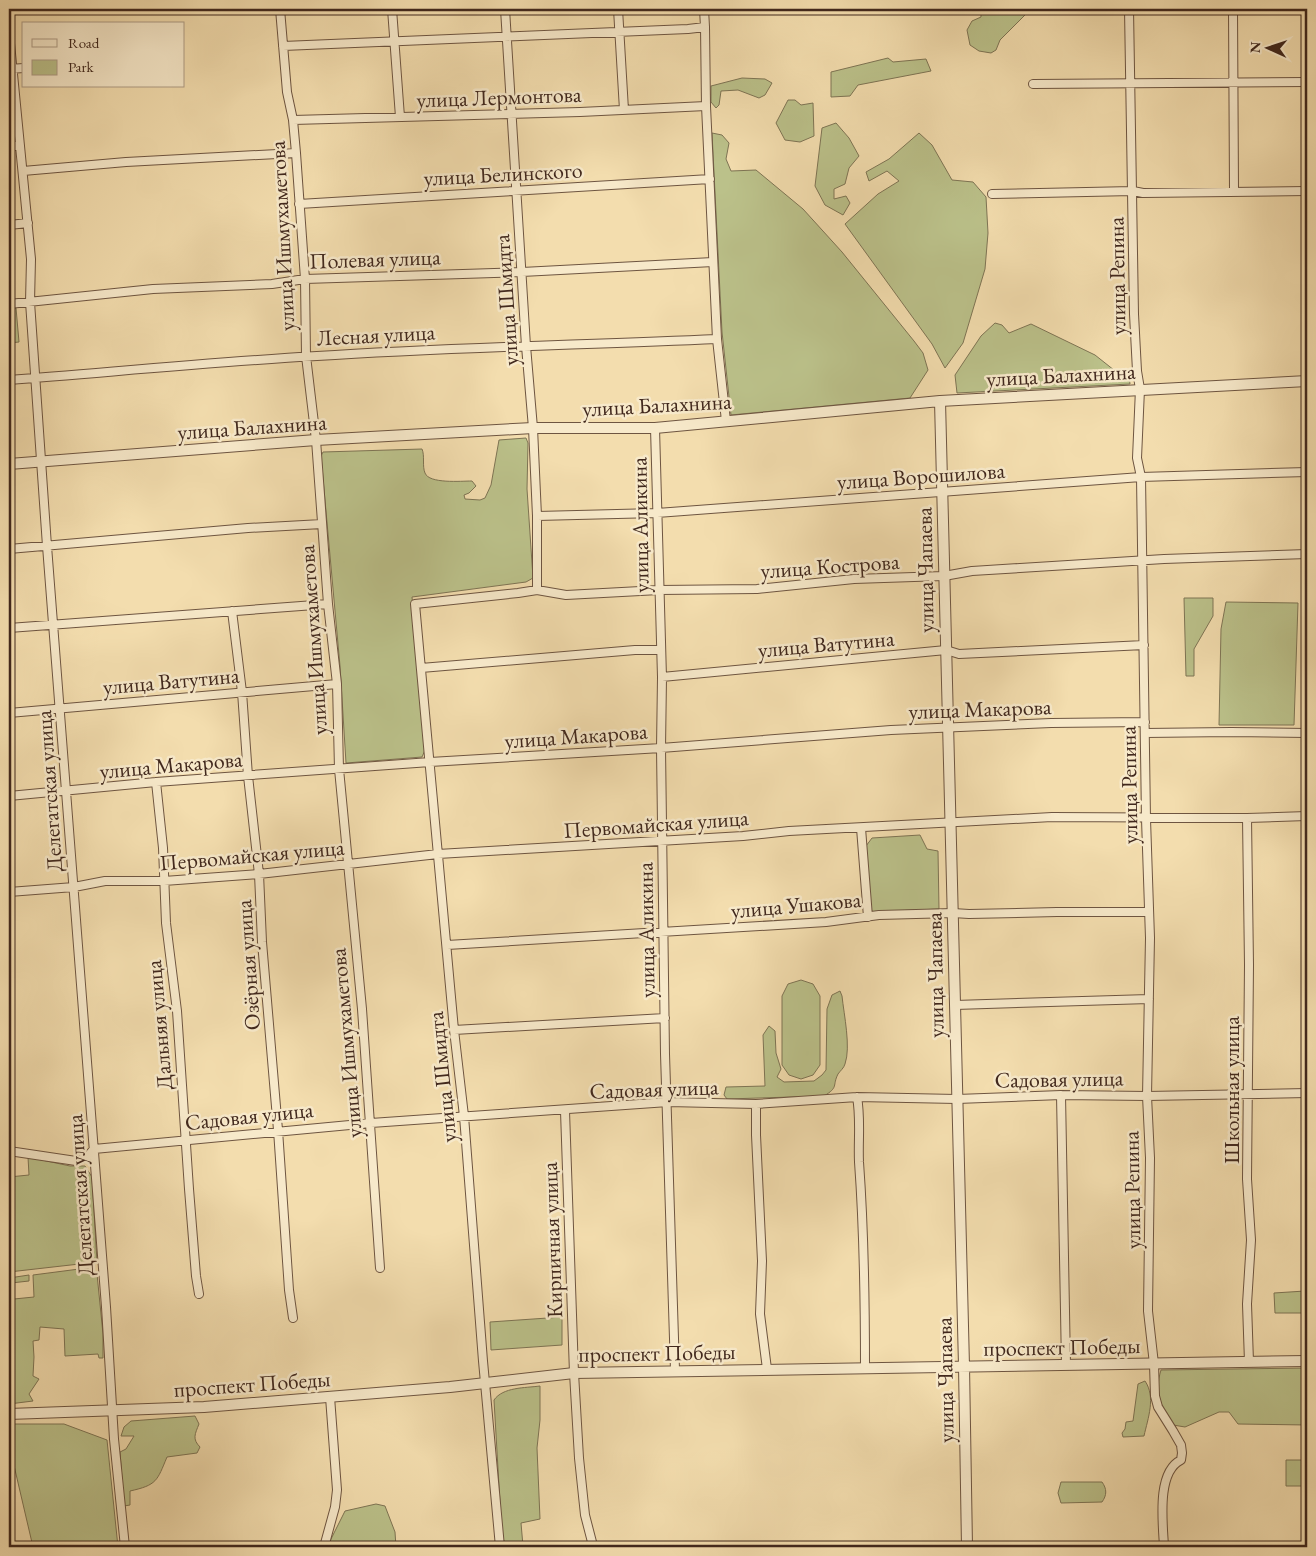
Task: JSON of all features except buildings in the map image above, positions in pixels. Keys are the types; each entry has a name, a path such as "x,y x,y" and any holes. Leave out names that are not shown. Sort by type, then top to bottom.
{"street":[{"name":"улица Ишмухаметова","path":"280,9 287,92 293,120 296,153 305,279 306,356 316,440 328,604 337,684 340,769 362,1009 380,1268"},
{"path":"392,9 400,117"},
{"name":"улица Шмидта","path":"505,9 526,346 533,428 537,516 537,590"},
{"path":"618,9 624,110"},
{"path":"704,9 706,106 717,339 726,421"},
{"name":"улица Репина","path":"1129,9 1134,314 1137,371 1140,389 1137,458 1140,477 1149,912 1147,1096 1150,1158 1148,1311 1154,1364 1154,1385 1158,1407 1173,1430 1182,1453 1181,1460 1176,1462 1162,1492 1164,1547"},
{"path":"1233,9 1234,191"},
{"path":"283,46 688,29 705,26"},
{"name":"Делегатская улица","path":"9,33 31,259 30,302 47,546 106,1307 112,1411 125,1547"},
{"path":"1033,84 1307,82"},
{"name":"улица Лермонтова","path":"293,120 706,106"},
{"path":"9,146 20,146"},
{"path":"23,171 126,162 296,153"},
{"name":"улица Белинского","path":"299,204 710,179"},
{"path":"992,194 1307,191"},
{"path":"9,225 28,223"},
{"name":"Полевая улица","path":"9,304 153,289 272,284 305,279 522,272 713,262"},
{"name":"Лесная улица","path":"9,380 306,356 717,339"},
{"name":"улица Балахнина","path":"9,464 316,440 533,428 656,428 940,402 1140,389 1307,381"},
{"name":"улица Чапаева","path":"940,402 967,1547"},
{"name":"улица Аликина","path":"656,428 662,677 660,748 665,1018 675,1370"},
{"name":"улица Ворошилова","path":"537,516 657,513 1140,477 1307,472"},
{"path":"9,549 248,528 322,524"},
{"name":"улица Кострова","path":"415,604 537,590 566,596 660,590 757,589 854,579 944,576 972,571 1142,562 1164,559 1307,554"},
{"path":"9,628 328,604"},
{"name":"улица Шмидта","path":"415,604 454,1030 464,1116 500,1547"},
{"name":"Озёрная улица","path":"232,611 242,692 248,776 260,874 262,942 289,1290 293,1318"},
{"name":"улица Ватутина","path":"662,677 946,650 959,654 1144,645"},
{"path":"421,668 635,650 661,650"},
{"name":"улица Ватутина","path":"9,713 337,684"},
{"name":"улица Макарова","path":"9,796 156,782 430,762 660,748 748,740 948,727 1145,722"},
{"path":"1145,734 1307,733"},
{"name":"Дальняя улица","path":"156,782 163,848 166,923 177,1011 185,1140 199,1294"},
{"name":"Первомайская улица","path":"9,892 105,881 164,881 260,874 438,854 576,847 743,836 789,831 950,824 1052,817 1247,818 1307,816"},
{"name":"Школьная улица","path":"1247,818 1249,965 1247,1179 1251,1240 1247,1304 1249,1362"},
{"path":"861,828 868,917"},
{"name":"улица Ушакова","path":"447,945 664,933 826,922 868,917 953,913 1149,912"},
{"path":"955,1005 1149,999"},
{"path":"454,1030 665,1018"},
{"name":"Садовая улица","path":"9,1152 76,1161 87,1157 94,1149 278,1130 464,1116 565,1111 668,1102 756,1104 857,1097 957,1099 1061,1095 1147,1096 1307,1093"},
{"path":"1061,1095 1066,1365"},
{"path":"857,1097 860,1112 859,1158 864,1240 865,1368"},
{"path":"756,1104 762,1261 760,1314 767,1369"},
{"name":"Кирпичная улица","path":"565,1111 574,1373 579,1458 585,1514 592,1547"},
{"name":"проспект Победы","path":"9,1414 204,1407 330,1397 574,1373 1307,1361"},
{"path":"324,1547 335,1507 337,1490 330,1397"}],"green space":[{"path":"981,9 1027,9 1027,13 1000,40 996,50 991,53 979,51 970,45 967,30 972,21 981,17"},
{"path":"888,58 893,62 926,59 931,71 858,85 850,96 831,97 831,72"},
{"path":"742,78 765,79 772,83 765,95 759,98 738,90 721,91 719,105 716,108 711,102 711,86"},
{"path":"788,100 795,100 801,105 813,103 814,136 800,142 785,140 776,123"},
{"path":"836,123 849,138 859,156 849,168 845,184 834,189 834,199 846,196 850,203 843,215 825,205 815,186 822,128"},
{"path":"712,133 722,135 729,143 726,159 731,171 756,170 803,209 842,252 923,353 928,370 910,398 731,415 722,332"},
{"path":"919,133 932,145 952,180 973,182 986,197 988,233 985,269 963,343 945,368 932,344 845,224 878,194 899,181 887,171 869,181 866,172 889,159"},
{"path":"16,308 19,342 9,343 9,309"},
{"path":"995,323 1002,325 1009,333 1031,324 1095,355 1119,374 1129,376 1130,384 957,393 955,375 981,336"},
{"path":"526,438 528,443 527,489 533,578 526,582 412,597 425,750 422,757 346,763 340,666 321,456 323,452 422,449 424,470 428,477 446,481 472,481 476,486 464,495 465,499 480,500 485,498 491,485 499,440"},
{"path":"1184,598 1213,598 1213,616 1194,649 1194,676 1186,676"},
{"path":"1226,602 1298,603 1294,725 1219,725 1221,629"},
{"path":"920,835 927,849 938,851 939,909 870,912 866,846 872,838"},
{"path":"801,980 813,984 820,996 820,1065 813,1075 801,1079 789,1075 782,1065 782,996 788,984"},
{"path":"840,991 846,1031 847,1057 832,1090 824,1096 727,1099 724,1095 726,1087 765,1086 763,1035 769,1026 775,1031 776,1053 781,1069 777,1077 784,1082 814,1081 822,1075 826,1070 827,1009 832,995"},
{"path":"28,1157 70,1166 85,1166 92,1177 97,1262 9,1272 9,1177 29,1175"},
{"path":"1305,1198 1307,1198 1307,1313 1275,1313 1274,1293 1305,1291"},
{"path":"87,1268 97,1274 103,1334 103,1358 99,1358 98,1354 65,1356 64,1329 40,1327 39,1340 33,1341 33,1376 39,1379 29,1394 33,1401 9,1404 9,1394 12,1391 9,1386 9,1278 29,1275 29,1281 11,1283 14,1299 34,1297 33,1275"},
{"path":"562,1317 562,1345 491,1350 490,1322"},
{"path":"1307,1368 1307,1425 1238,1424 1229,1412 1219,1412 1185,1427 1173,1425 1160,1399 1158,1386 1161,1370"},
{"path":"1145,1381 1151,1401 1144,1436 1123,1437 1122,1433 1126,1422 1133,1421 1138,1384"},
{"path":"540,1386 540,1420 537,1448 540,1519 521,1523 523,1546 507,1547 502,1537 494,1400 509,1390"},
{"path":"195,1416 199,1424 195,1436 200,1447 197,1453 167,1457 155,1481 146,1487 130,1491 130,1505 124,1506 120,1452 126,1449 134,1436 121,1436 124,1427 131,1421"},
{"path":"9,1424 64,1424 107,1440 118,1547 33,1547 9,1444"},
{"path":"1286,1460 1307,1460 1307,1486 1286,1486"},
{"path":"1061,1482 1102,1482 1106,1490 1105,1497 1102,1502 1061,1503 1058,1493"},
{"path":"376,1504 385,1506 395,1532 396,1547 327,1547 345,1511"}]}
